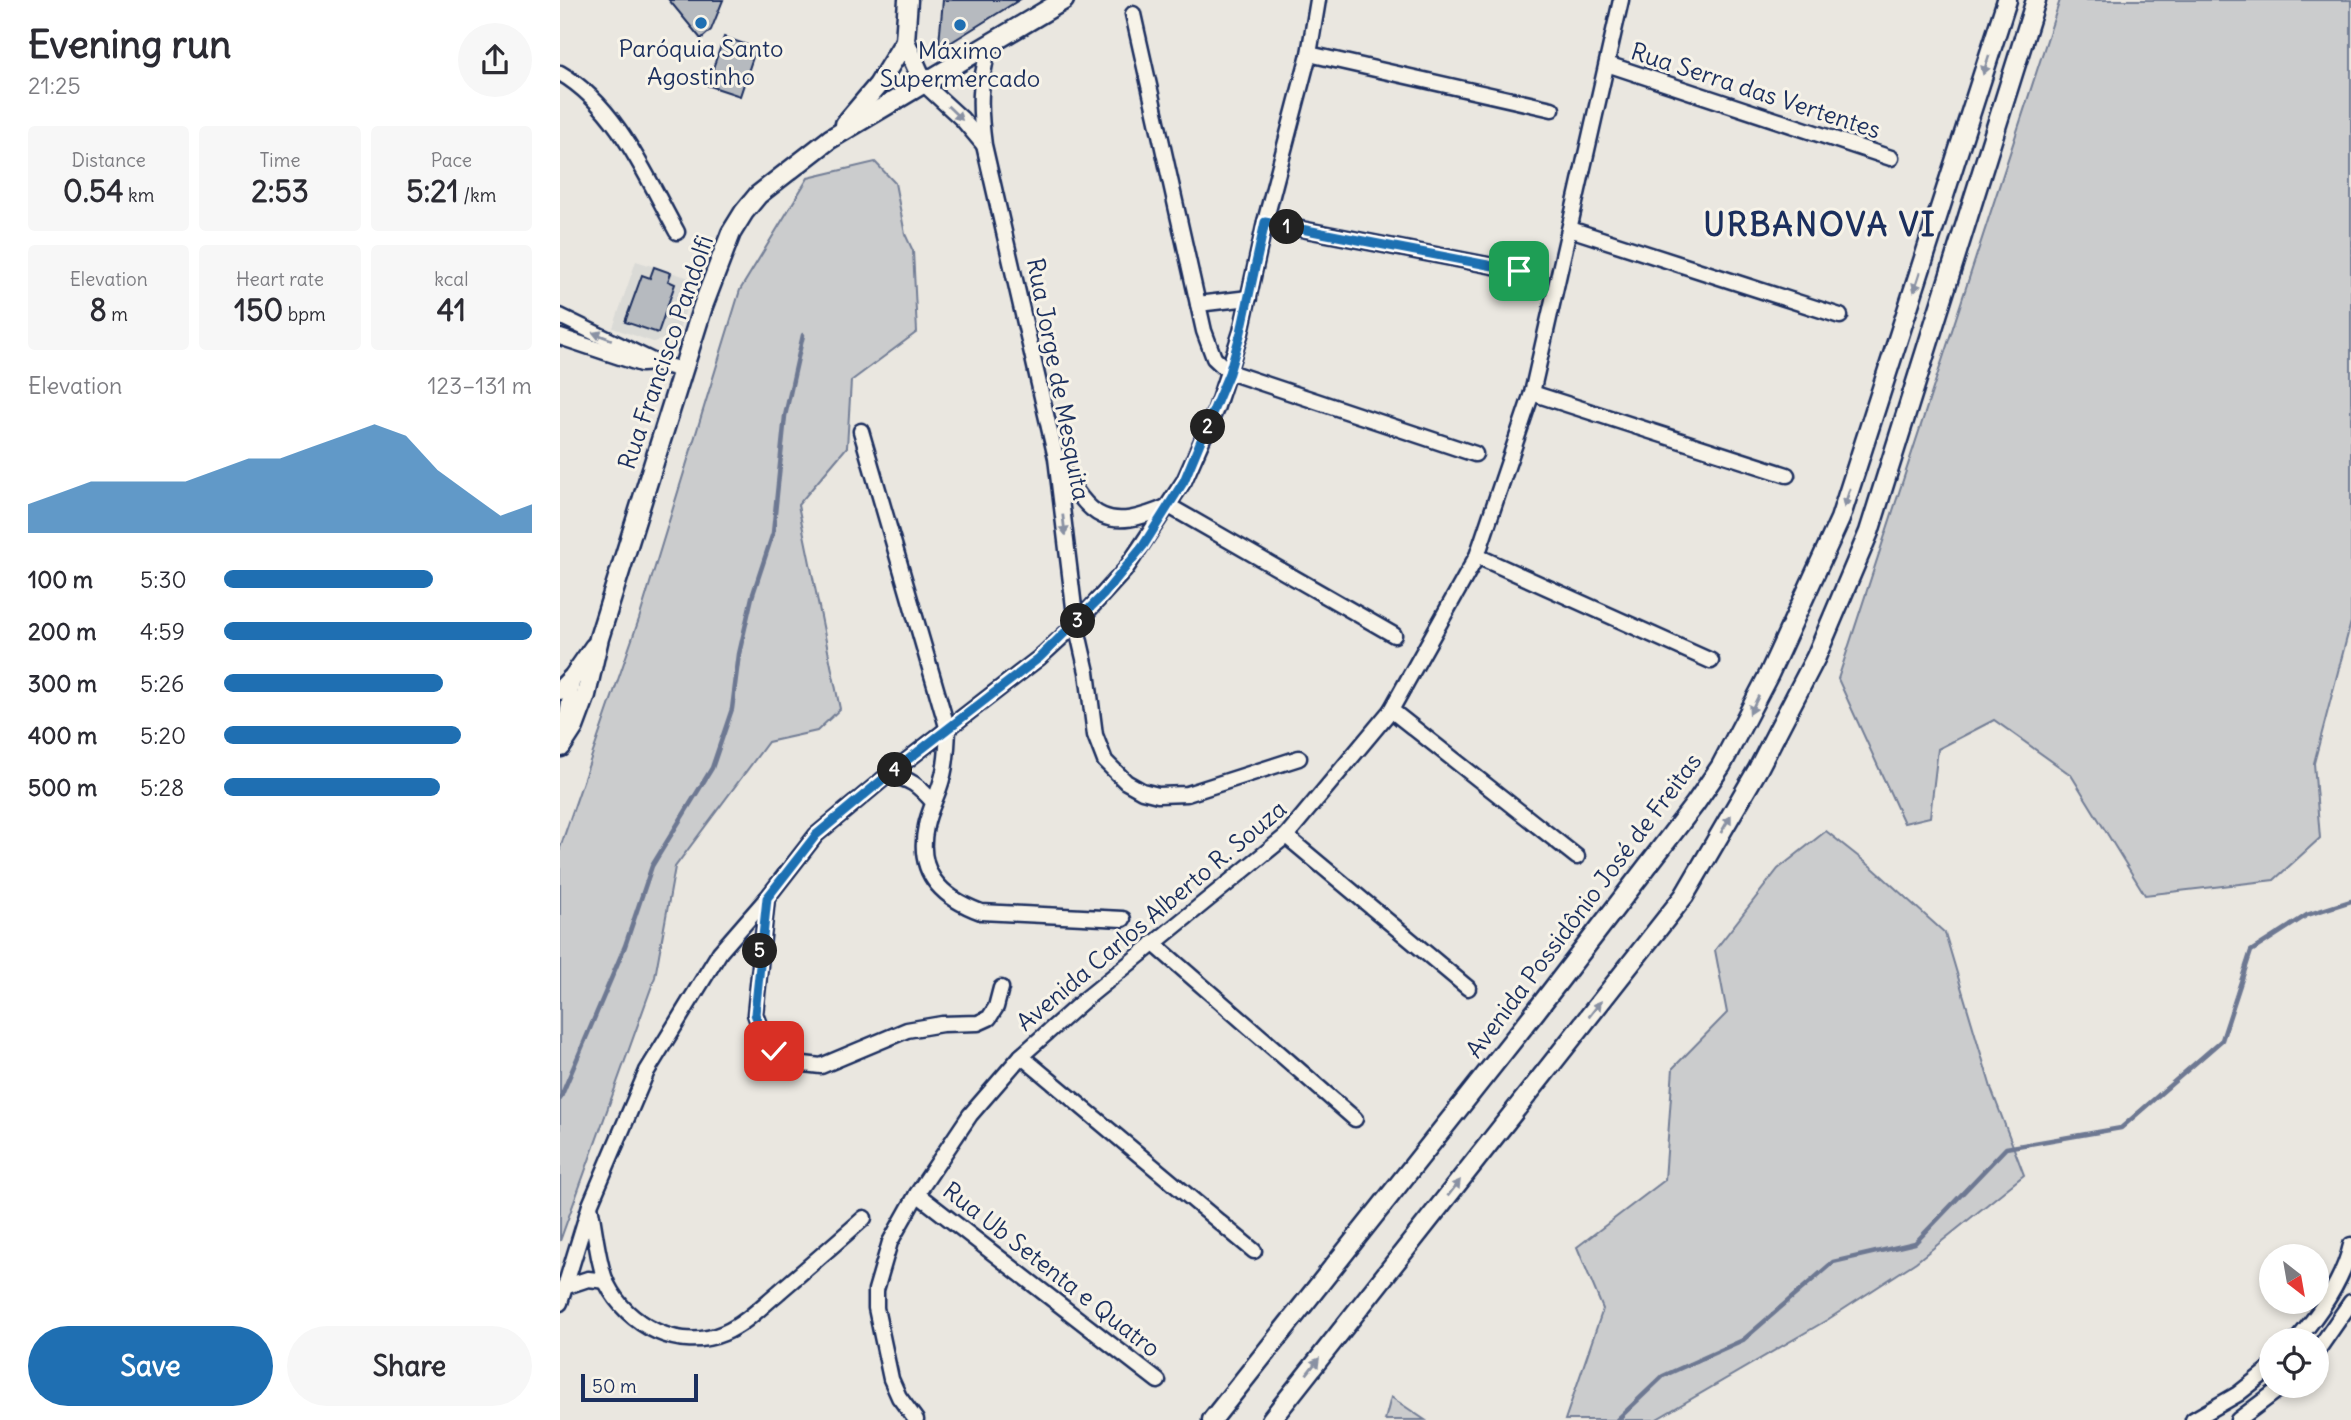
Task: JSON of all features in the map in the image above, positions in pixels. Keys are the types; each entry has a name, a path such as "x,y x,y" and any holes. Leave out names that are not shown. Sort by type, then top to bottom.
{"street":[{"path":"830,139 878,85 905,41 908,0"},
{"name":"Rua Francisco Pandolfi","path":"599,638 681,370 716,268 731,233 744,212 775,180 830,139 989,47 1064,0"},
{"path":"560,1303 590,1205 647,1071 720,952 816,835 888,775 1039,658 1076,624 1125,570 1169,506 1200,447 1229,373 1309,54 1318,0"},
{"name":"Avenida Carlos Alberto R. Souza","path":"916,1420 899,1397 891,1379 876,1308 876,1290 890,1242 917,1194 970,1115 1021,1056 1153,943 1286,836 1391,710 1478,556 1532,393 1620,0"},
{"name":"Avenida Possidônio José de Freitas","path":"1212,1420 1536,1011 1695,804 1721,766 1764,685 1840,519 2007,0"},
{"path":"1271,1420 1684,896 1758,769 1816,657 1869,532 2036,0"},
{"path":"1133,14 1204,331 1214,358 1229,373 1475,454"},
{"path":"905,41 924,84"},
{"name":"Rua Jorge de Mesquita","path":"989,47 981,78 979,108 984,145 1056,458 1076,624 1087,672 1095,735 1105,761 1126,782 1142,791 1158,795 1187,794 1299,758"},
{"path":"1309,54 1552,109"},
{"name":"Rua Serra das Vertentes","path":"1607,64 1891,159"},
{"path":"560,73 580,85 597,101 614,124 677,232"},
{"name":"Rua Jorge de Mesquita","path":"924,84 962,119 984,145"},
{"path":"1265,222 1519,271"},
{"path":"1570,229 1840,316"},
{"path":"1198,304 1249,298"},
{"path":"560,316 657,362 681,370"},
{"path":"560,337 641,364 657,362"},
{"path":"1532,393 1787,475"},
{"path":"861,430 948,730 946,764 925,826 923,857 941,891 959,904 981,912 1123,919"},
{"path":"1056,458 1074,489 1094,513 1109,519 1123,520 1169,506 1394,635"},
{"path":"1478,556 1711,661"},
{"path":"560,690 573,677 599,638"},
{"path":"561,749 579,715 596,659 599,638"},
{"path":"561,749 573,677"},
{"path":"1391,710 1577,857"},
{"path":"888,775 906,778 917,784 933,802"},
{"path":"1286,836 1468,988"},
{"path":"767,898 755,1014 765,1041 774,1051 795,1063 821,1066 907,1030 942,1024 978,1023 989,1018 996,1007 1001,988"},
{"path":"1153,943 1355,1119"},
{"path":"1021,1056 1254,1251"},
{"name":"Rua Ub Setenta e Quatro","path":"917,1194 1158,1381"},
{"path":"590,1205 606,1281 624,1310 655,1332 673,1337 708,1338 740,1324 864,1218"},
{"path":"2305,1328 2337,1281 2351,1245"},
{"path":"564,1287 588,1279 606,1281"},
{"path":"2329,1334 2351,1302"},
{"path":"2193,1420 2238,1394 2259,1377"},
{"path":"2238,1420 2267,1398"}],"shaded area":[{"path":"2060,0 2351,0 2351,622 2314,763 2320,838 2274,880 2145,895 2071,775 1994,720 1938,749 1930,817 1904,823 1838,679"},
{"path":"875,162 895,183 905,234 913,251 917,332 851,381 847,447 798,505 840,709 817,731 768,742 675,867 655,977 560,1241 560,848 639,619 740,290 808,178"},
{"path":"636,261 696,280 679,330 668,338 653,342 613,328"},
{"path":"1826,831 1874,869 1945,933 1992,1091 2024,1175 1916,1262 1827,1320 1655,1420 1565,1420 1603,1309 1577,1247 1665,1180 1673,1068 1727,1013 1715,950 1778,869"},
{"path":"1391,1397 1425,1420 1385,1420"}],"building":[{"name":"Paróquia Santo Agostinho","path":"669,0 723,0 711,30 701,39"},
{"name":"Máximo Supermercado","path":"943,0 1019,0 950,43 939,43"},
{"path":"724,37 756,48 740,96 707,85"},
{"path":"654,267 671,273 668,281 675,284 658,333 625,322 642,275 650,278"}],"waterway":[{"path":"560,1099 625,946 652,866 712,768 732,709 739,654 752,597 773,533 785,416 803,335"},
{"path":"1617,1420 1663,1376 1743,1340 1833,1262 1915,1243 2006,1148 2121,1128 2222,1040 2251,951 2307,915 2351,901"}],"place":[{"name":"Paróquia Santo Agostinho","path":"701,23"},
{"name":"Máximo Supermercado","path":"960,25"}],"district":[{"name":"URBANOVA VI","path":"1820,224"}],"route":[{"path":"774,1051 759,1029 754,999 767,898 816,835 888,775 1039,658 1104,594 1143,546 1184,481 1229,373 1241,332 1265,222 1519,271"}]}
